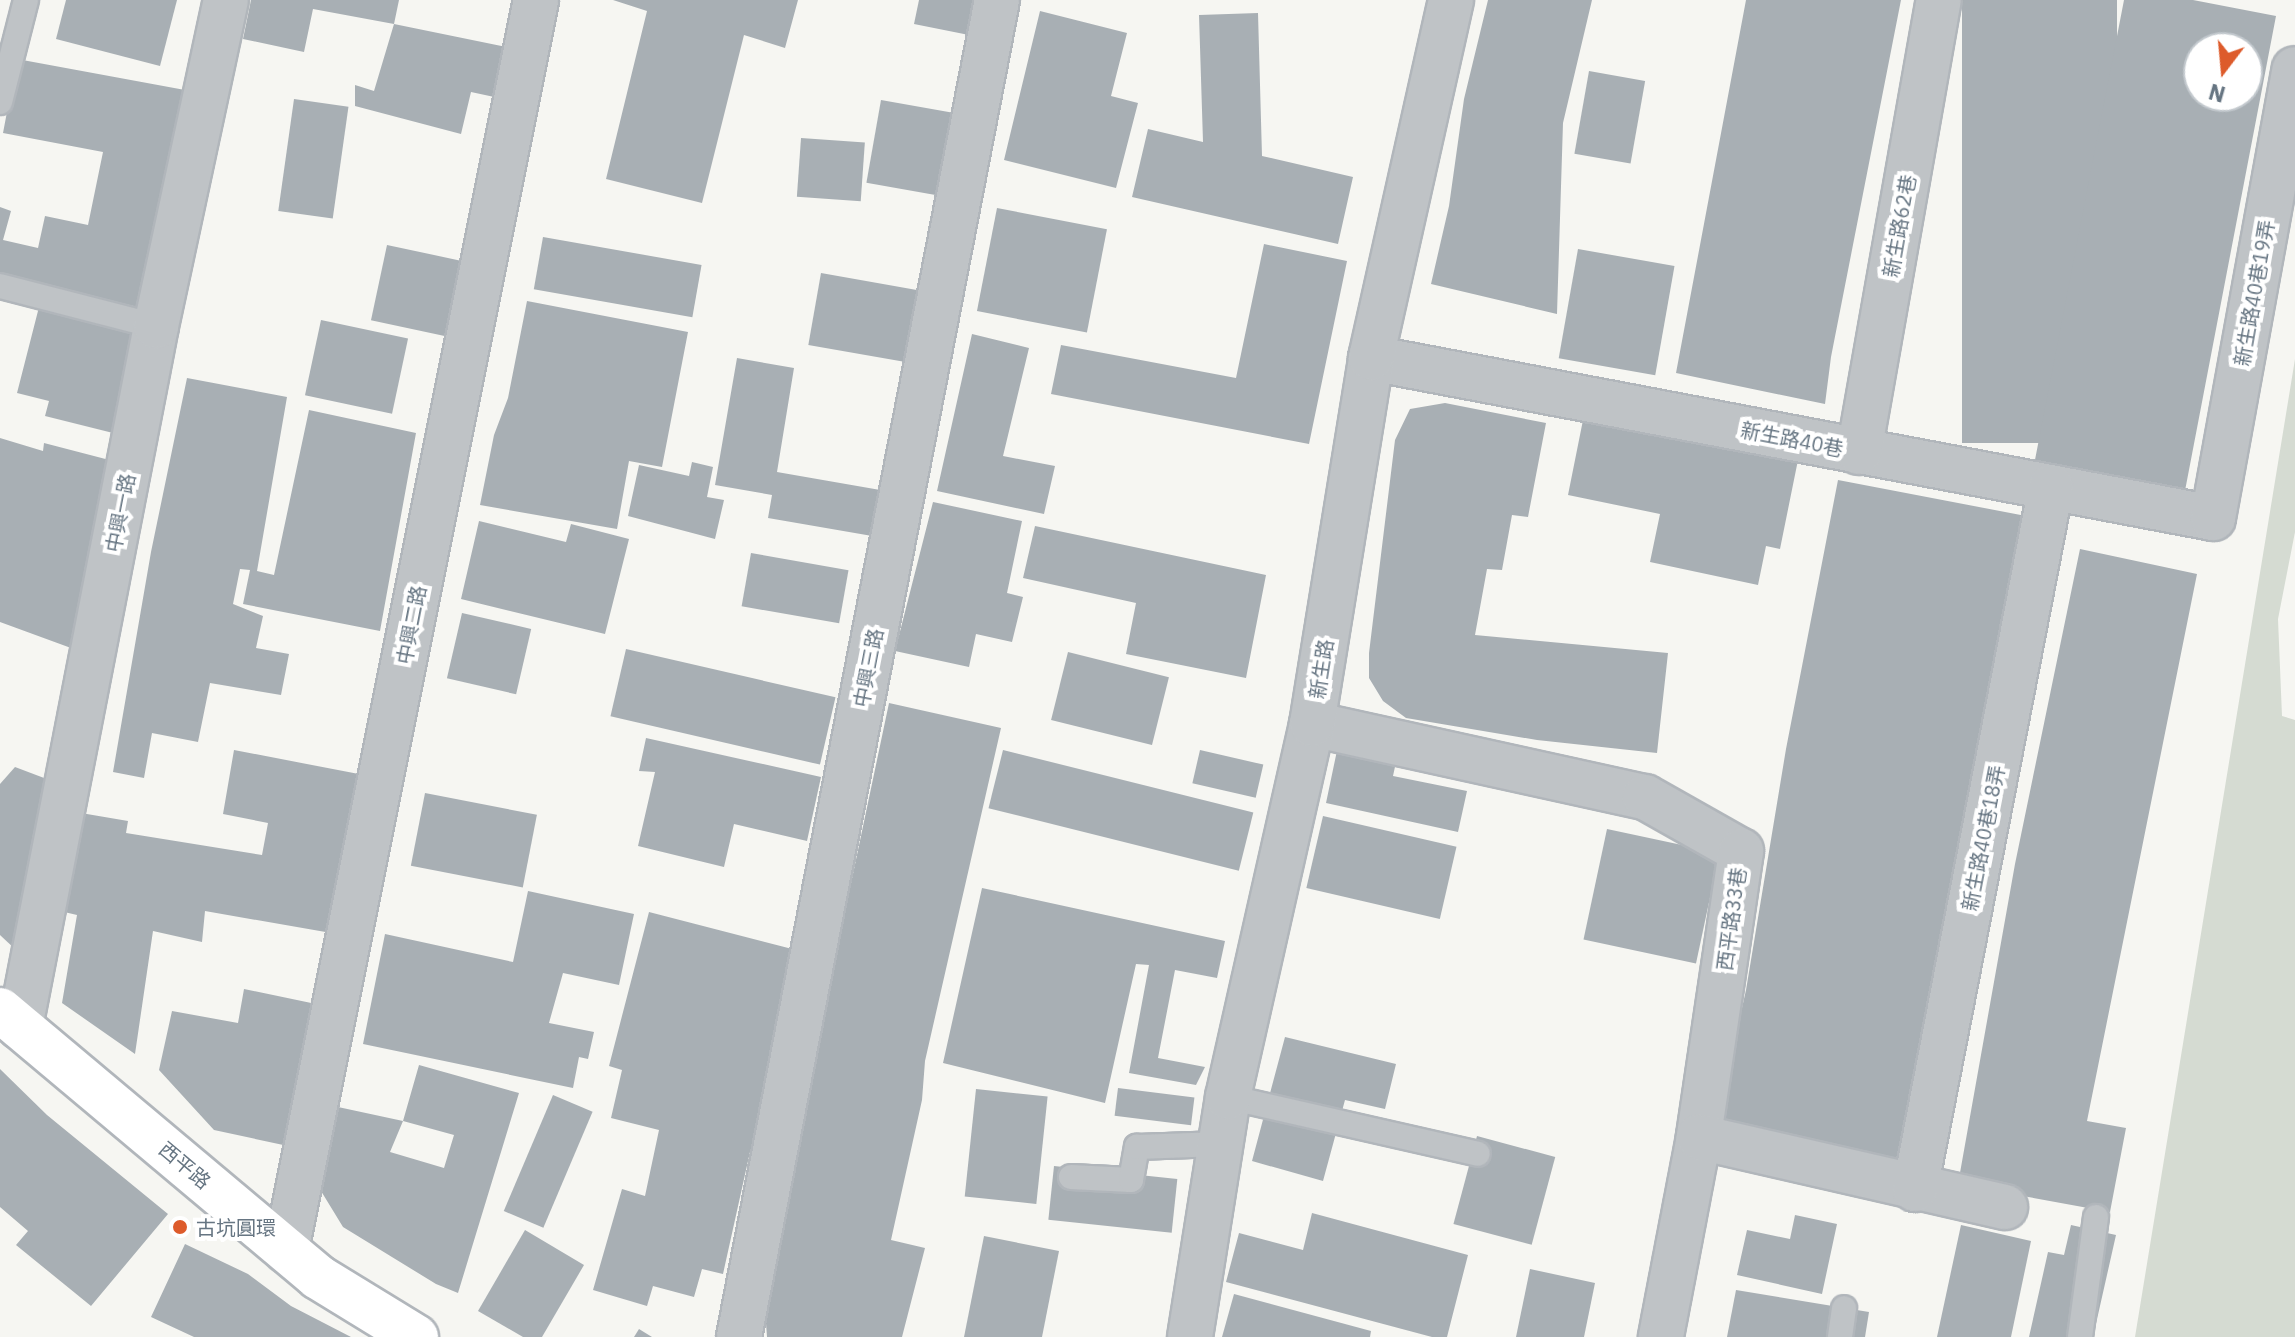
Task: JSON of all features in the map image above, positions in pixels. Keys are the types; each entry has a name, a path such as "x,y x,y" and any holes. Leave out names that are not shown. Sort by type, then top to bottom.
{"main road":[{"name":"西平路","path":"10,1019 318,1277 416,1337"}],"street":[{"name":"中興一路","path":"10,1019 226,0"},
{"name":"中興二路","path":"286,1250 536,0"},
{"name":"中興三路","path":"739,1337 997,0"},
{"name":"新生路","path":"1190,1337 1228,1097 1312,724 1371,358 1451,0"},
{"name":"新生路62巷","path":"1859,452 1939,0"},
{"name":"新生路40巷19弄","path":"2213,518 2295,69"},
{"name":"新生路40巷","path":"1371,358 2213,518"},
{"name":"新生路40巷18弄","path":"1915,1189 2051,487"},
{"name":"西平路33巷","path":"1312,724 1645,797 1741,851 1699,1137 1661,1337"},
{"path":"1699,1137 1915,1189 2005,1207"}],"lane":[{"path":"0,102 26,0"},
{"path":"0,286 156,326"},
{"path":"1228,1097 1478,1154"},
{"path":"1071,1177 1131,1180 1137,1147 1220,1144"},
{"path":"2080,1337 2096,1217"},
{"path":"1840,1337 1844,1308"}],"shaded area":[{"path":"2295,359 2295,532 2278,619 2282,716 2295,720 2295,1337 2135,1337"}],"building":[{"path":"66,0 177,0 160,66 56,39"},
{"path":"251,0 399,0 394,24 313,9 304,52 243,39"},
{"path":"613,0 798,0 785,48 744,35 702,203 606,179 647,11"},
{"path":"919,0 986,0 979,37 914,24"},
{"path":"1488,0 1592,0 1563,123 1557,314 1431,284 1449,206 1464,99"},
{"path":"1746,0 1901,0 1831,357 1825,404 1676,373"},
{"path":"1962,0 2117,0 2117,443 1962,443"},
{"path":"2124,0 2193,0 2276,16 2263,84 2263,32 2183,32 2183,112 2258,112 2184,496 2034,465"},
{"path":"1040,11 1127,33 1111,96 1138,103 1116,188 1004,160"},
{"path":"1258,13 1262,156 1353,177 1338,244 1132,197 1148,129 1203,142 1199,15"},
{"path":"394,24 511,48 499,98 471,92 461,134 355,106 355,85 374,91"},
{"path":"17,59 185,90 142,308 0,275 0,207 11,211 3,240 38,248 45,216 88,225 103,152 3,133"},
{"path":"1589,71 1645,81 1631,164 1574,154"},
{"path":"294,99 348,107 333,219 278,211"},
{"path":"881,100 953,113 938,195 866,183"},
{"path":"801,138 865,142 861,201 797,197"},
{"path":"997,208 1107,229 1087,332 977,311"},
{"path":"543,237 702,265 692,317 534,289"},
{"path":"1264,244 1347,261 1309,444 1051,394 1061,345 1236,378"},
{"path":"387,245 471,263 455,338 371,320"},
{"path":"1578,249 1675,266 1655,375 1559,358"},
{"path":"821,273 922,291 910,363 808,345"},
{"path":"527,301 688,332 662,467 629,461 617,529 480,505 494,435 508,398"},
{"path":"39,307 147,334 121,435 45,416 49,401 17,393"},
{"path":"321,320 408,339 392,414 305,395"},
{"path":"972,334 1029,348 1003,456 1055,466 1044,514 937,491"},
{"path":"737,358 794,368 777,472 886,491 878,537 768,518 772,495 715,485"},
{"path":"187,378 287,397 257,571 274,575 309,410 416,433 380,631 243,604 250,570 240,569 233,604 263,616 256,648 289,654 281,695 210,683 198,742 152,733 144,778 113,772 151,552"},
{"path":"1445,403 1546,423 1528,517 1512,515 1502,570 1487,569 1475,635 1668,653 1657,753 1537,740 1406,718 1383,701 1369,678 1369,653 1395,440 1410,409"},
{"path":"1584,415 1798,460 1780,549 1766,546 1758,585 1650,562 1660,514 1568,495"},
{"path":"0,438 43,451 44,443 117,462 71,648 0,622"},
{"path":"692,462 713,467 707,497 724,500 715,539 628,516 639,465 689,476"},
{"path":"1838,480 2026,516 1901,1173 1715,1129 1746,990 1786,749"},
{"path":"933,502 1022,521 1007,593 1023,597 1012,642 976,634 969,667 895,651"},
{"path":"479,521 566,542 571,524 629,539 605,634 461,599"},
{"path":"1035,526 1266,575 1246,678 1126,654 1136,603 1023,578"},
{"path":"2080,549 2197,574 2087,1121 2126,1128 2110,1212 1958,1184 2015,864"},
{"path":"751,553 848,570 839,623 742,606"},
{"path":"462,613 531,629 516,694 447,678"},
{"path":"626,649 835,697 820,765 610,716"},
{"path":"1068,652 1169,677 1152,745 1051,720"},
{"path":"889,703 1001,728 925,1061 922,1100 891,1240 925,1248 902,1337 767,1337 764,1296"},
{"path":"646,738 821,777 807,841 734,824 724,867 638,846 655,772 639,771"},
{"path":"1339,741 1398,753 1393,776 1467,791 1458,832 1326,803"},
{"path":"234,750 364,775 337,934 205,911 202,942 153,931 135,1054 62,1003 77,915 60,911 81,813 128,821 126,833 262,855 268,823 223,814"},
{"path":"1003,750 1253,812 1239,871 988,808"},
{"path":"1200,750 1263,765 1256,798 1192,783"},
{"path":"15,767 52,781 16,950 0,935 0,784"},
{"path":"425,793 537,815 523,887 411,866"},
{"path":"1323,816 1456,847 1440,919 1306,888"},
{"path":"1607,829 1719,853 1696,963 1584,940"},
{"path":"982,888 1225,941 1217,978 1175,970 1158,1058 1205,1067 1196,1085 1129,1073 1149,965 1136,964 1105,1103 943,1063"},
{"path":"528,891 634,914 619,985 563,973 549,1023 594,1032 588,1059 579,1057 573,1088 363,1044 385,934 513,962"},
{"path":"649,912 800,951 762,1154 750,1152 723,1274 702,1269 694,1297 653,1286 647,1306 593,1290 622,1189 645,1196 659,1130 611,1118 622,1070 609,1066"},
{"path":"244,989 316,1004 288,1146 214,1130 159,1070 172,1011 238,1023"},
{"path":"1285,1037 1396,1064 1385,1109 1345,1100 1323,1181 1252,1161"},
{"path":"419,1065 519,1093 458,1293 436,1284 343,1227 321,1191 338,1107 403,1121","holes":["403,1121 454,1135 444,1168 390,1152"]},
{"path":"0,1069 47,1115 168,1214 91,1306 16,1245 28,1231 0,1207"},
{"path":"1118,1088 1194,1097 1191,1125 1115,1116"},
{"path":"976,1089 1048,1097 1036,1204 965,1196"},
{"path":"553,1095 593,1112 543,1228 504,1211"},
{"path":"1477,1136 1555,1157 1532,1245 1453,1224"},
{"path":"1054,1166 1177,1179 1172,1233 1048,1220"},
{"path":"1312,1213 1468,1255 1447,1337 1432,1337 1226,1282 1239,1233 1303,1250"},
{"path":"1795,1215 1837,1224 1822,1294 1737,1275 1747,1230 1790,1239"},
{"path":"1961,1225 2031,1241 2011,1337 1937,1337"},
{"path":"2071,1225 2116,1235 2093,1337 2029,1337 2048,1252 2064,1255"},
{"path":"525,1230 584,1265 542,1337 523,1337 478,1311"},
{"path":"984,1236 1059,1251 1042,1337 964,1337"},
{"path":"185,1244 248,1274 291,1306 351,1337 194,1337 151,1317"},
{"path":"1530,1269 1595,1283 1584,1337 1516,1337"},
{"path":"1736,1290 1869,1312 1865,1337 1727,1337"},
{"path":"1234,1294 1371,1331 1370,1337 1222,1337"},
{"path":"639,1329 652,1337 634,1337"}],"place":[{"name":"古坑圓環","path":"180,1227"}]}
